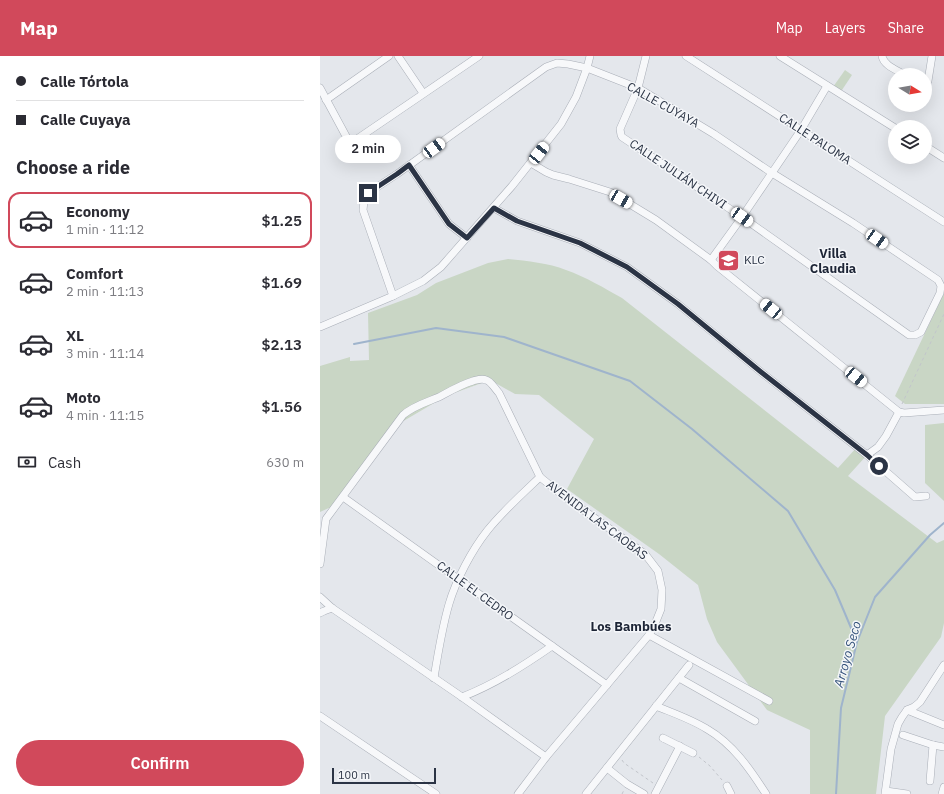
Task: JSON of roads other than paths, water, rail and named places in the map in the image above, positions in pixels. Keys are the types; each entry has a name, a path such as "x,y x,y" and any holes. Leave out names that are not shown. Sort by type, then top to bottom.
{"street":[{"path":"326,100 389,56"},
{"path":"398,56 424,94"},
{"path":"320,88 347,138 352,141 479,56"},
{"path":"320,327 393,296 423,281 441,267 494,208 561,124 576,97 590,56"},
{"path":"638,88 646,56"},
{"name":"CALLE PALOMA","path":"686,56 944,222"},
{"path":"780,56 888,124"},
{"path":"882,56 886,64 893,68"},
{"path":"930,68 932,56"},
{"name":"CALLE CUYAYA","path":"393,296 363,210 364,201 368,193 397,174 546,67 557,63 587,68 638,88 714,134 938,280 941,286 940,293 921,332 915,335"},
{"path":"711,260 801,130 827,86"},
{"name":"CALLE JULIÁN CHIVI","path":"638,88 621,126 620,132 622,137 742,217 909,335 915,335"},
{"path":"932,150 944,158"},
{"path":"531,163 553,175 610,192 656,220 711,260 899,412 904,413 944,410"},
{"path":"409,165 449,224 467,238"},
{"path":"494,208 517,221 580,243 627,267 678,304 761,372 867,455 915,497 926,496"},
{"name":"AVENIDA LAS CAOBAS","path":"320,564 323,518 343,497 403,415 408,410 473,381 482,379 489,381 498,393 540,477 560,494 645,554 658,571 662,590 661,609 655,624 649,635 546,757 518,794"},
{"path":"867,455 878,447 886,436 899,412"},
{"path":"434,678 440,640 449,602 470,557 486,532 501,514 540,477"},
{"name":"CALLE EL CEDRO","path":"343,497 607,685"},
{"path":"320,597 332,608 462,697 546,757"},
{"path":"320,613 332,608"},
{"path":"649,635 769,701"},
{"path":"462,697 482,689 524,665 552,646"},
{"path":"586,794 689,666"},
{"path":"907,794 886,792 891,749 898,724 907,710 920,702 943,669"},
{"path":"679,678 755,721"},
{"path":"656,706 707,729 729,746 751,770 766,794"},
{"path":"907,710 944,725"},
{"path":"320,716 436,794"},
{"path":"903,734 933,746 944,747"},
{"path":"663,738 694,753"},
{"path":"655,794 680,746"},
{"path":"930,781 933,746"},
{"path":"607,768 627,784 644,794"},
{"path":"727,786 732,794"},
{"path":"942,794 944,787"}],"waterway":[{"path":"354,344 436,328 504,337 630,381 692,429 788,511 835,590 857,642"},
{"name":"Arroyo Seco","path":"836,794 841,708 857,642 875,597 930,535 944,523"}],"place":[{"name":"KLC","path":"728,260"}],"district":[{"name":"Villa Claudia","path":"833,260"},
{"name":"Los Bambúes","path":"631,626"}]}
